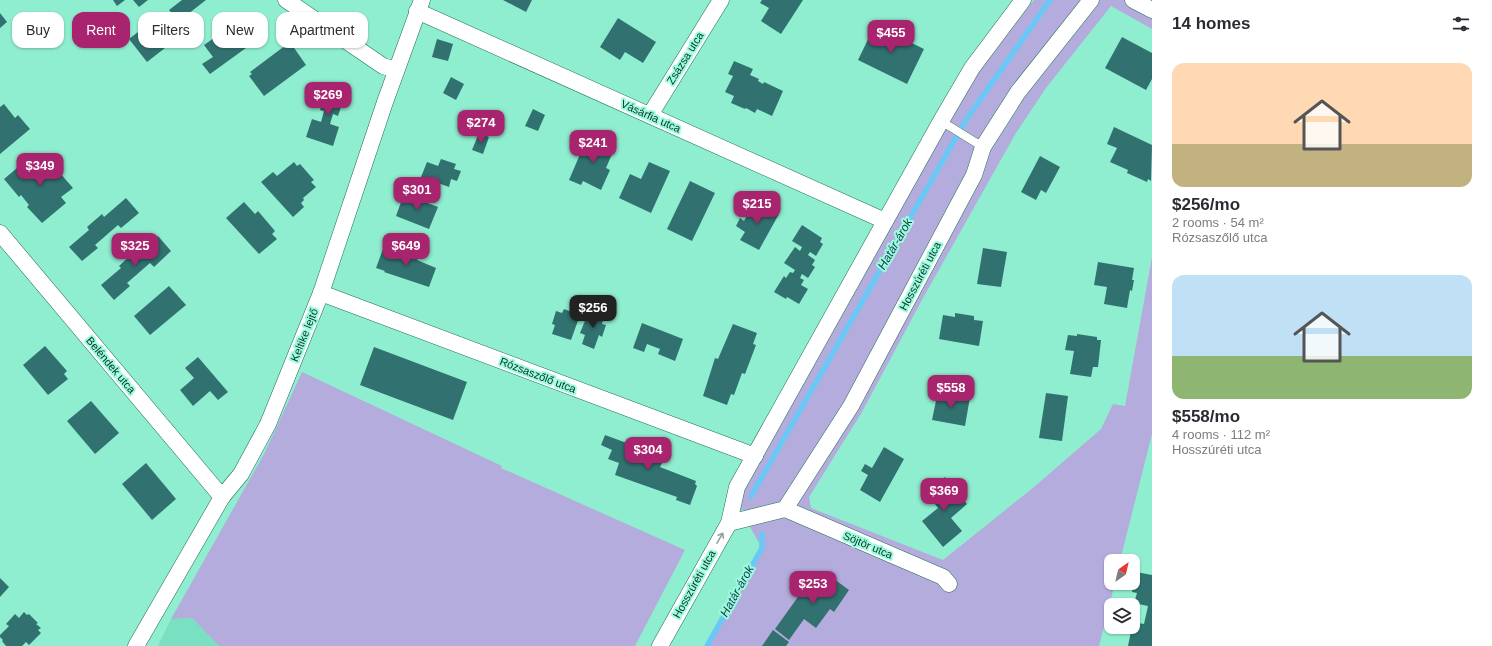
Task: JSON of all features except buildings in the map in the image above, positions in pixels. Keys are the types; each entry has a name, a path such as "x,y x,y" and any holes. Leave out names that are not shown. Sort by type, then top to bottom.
{"street":[{"path":"286,0 383,66 396,70"},
{"name":"Zsázsa utca","path":"650,115 721,0"},
{"name":"Hosszúréti utca","path":"660,646 705,563 729,523 737,487 941,120 972,68 1023,0"},
{"name":"Hosszúréti utca","path":"785,509 851,406 974,175 983,148 1018,92 1091,0"},
{"path":"1133,0 1152,10"},
{"name":"Keltike lejtő","path":"136,646 222,497 241,474 268,424 321,293 396,70 420,6"},
{"name":"Vásárfia utca","path":"420,6 650,115 886,221"},
{"name":"Beléndek utca","path":"0,233 222,497"},
{"name":"Rózsaszőlő utca","path":"321,293 755,456"},
{"path":"729,523 785,509"},
{"name":"Söjtör utca","path":"785,509 943,577 949,584"}],"lane":[{"path":"941,120 983,148"}],"shaded area":[{"path":"1034,0 1152,0 1152,29 1111,6 1046,88 1016,133 923,298 862,412 809,497 811,508 943,560 1034,487 1101,429 1113,404 1125,406 1152,257 1152,434 1122,554 1104,554 1104,590 1113,590 1111,598 1104,598 1104,626 1099,646 707,646 762,548 750,527 743,510 738,510 736,502 978,70"},
{"path":"302,372 502,466 501,468 685,550 635,646 219,646 192,618 171,619 264,454"},
{"path":"192,618 219,646 158,646 171,619"}],"waterway":[{"name":"Határ-árok","path":"751,496 966,120 1050,0"},
{"name":"Határ-árok","path":"707,646 762,548 762,534"}]}
